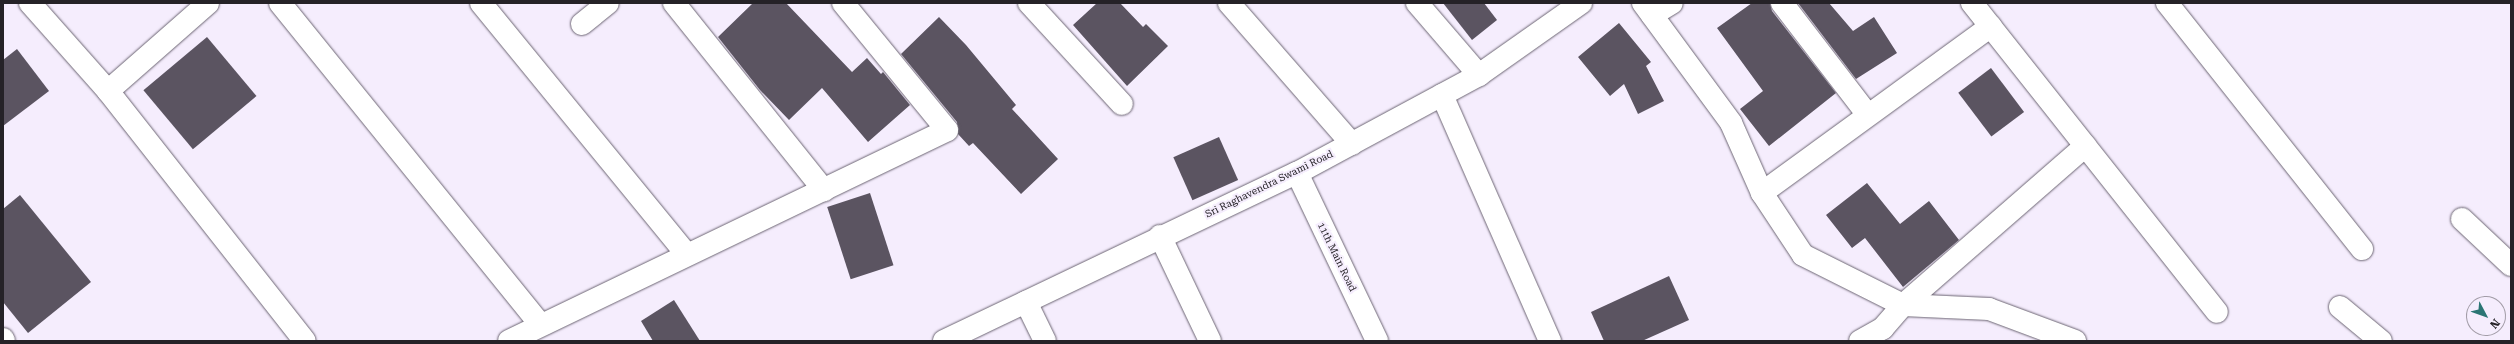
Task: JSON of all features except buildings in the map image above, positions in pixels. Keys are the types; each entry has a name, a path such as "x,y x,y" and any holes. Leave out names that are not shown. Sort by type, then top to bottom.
{"street":[{"path":"30,3 108,91 305,341"},
{"path":"108,91 208,3"},
{"path":"280,3 542,325"},
{"path":"481,3 687,255"},
{"path":"582,24 608,3"},
{"path":"509,341 947,130 842,3"},
{"path":"1029,3 1122,104"},
{"path":"1229,3 1352,144"},
{"path":"1417,3 1479,75"},
{"name":"Sri Raghavendra Swami Road","path":"944,341 1160,236 1297,173 1352,144 1479,75 1581,3"},
{"path":"1672,3 1647,9 1731,124 1762,193 1804,255 1903,305 1989,309 2075,341"},
{"path":"1782,3 1868,115"},
{"path":"1972,3 2217,312"},
{"path":"2166,3 2362,249"},
{"path":"680,5 824,190"},
{"path":"1762,193 1991,26"},
{"path":"1442,95 1550,341"},
{"path":"1860,341 1887,334 1903,305 2085,146"},
{"name":"11th Main Road","path":"1297,173 1377,341"},
{"path":"2462,219 2511,265"},
{"path":"1160,236 1210,341"},
{"path":"1026,302 1045,341"},
{"path":"2340,307 2381,341"}]}
